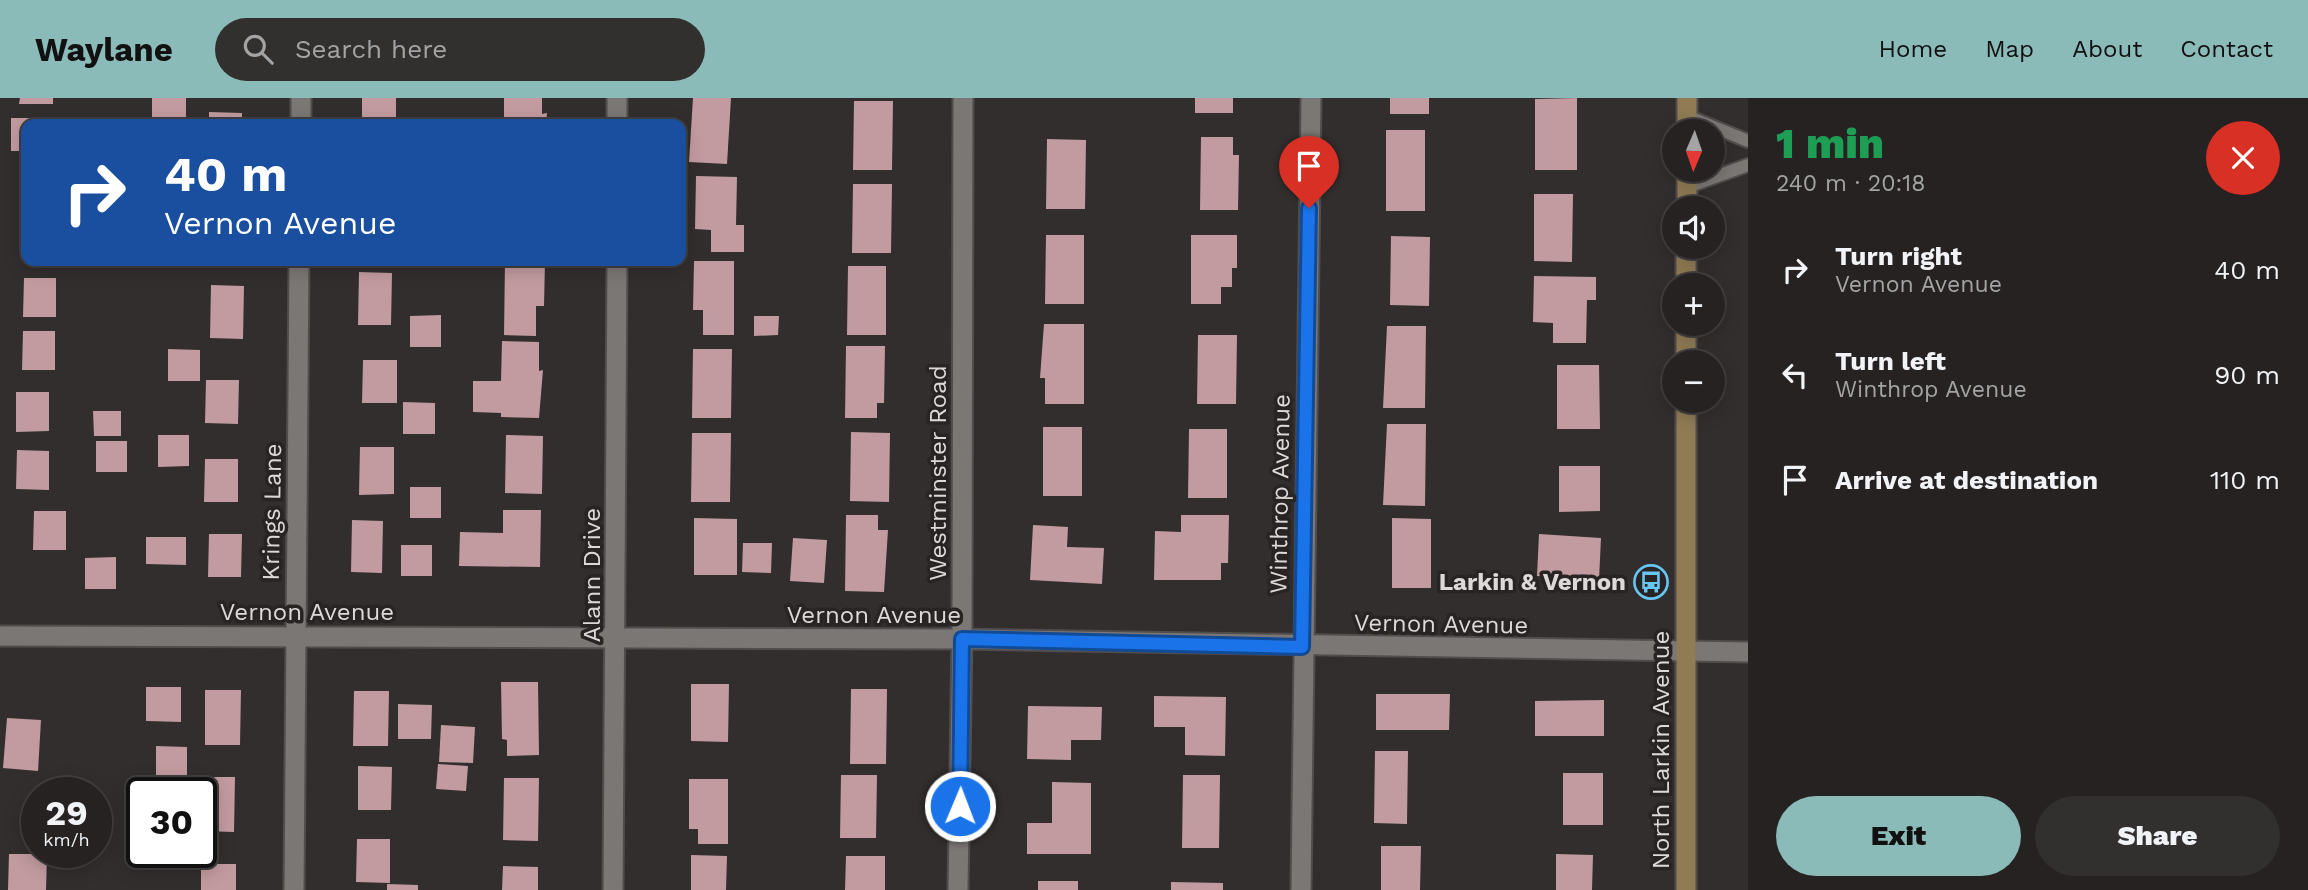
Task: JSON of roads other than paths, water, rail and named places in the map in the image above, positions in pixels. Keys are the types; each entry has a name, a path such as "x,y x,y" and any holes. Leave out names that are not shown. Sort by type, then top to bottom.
{"main road":[{"name":"North Larkin Avenue","path":"1686,413 1686,890"}],"street":[{"path":"301,98 301,119"},
{"path":"617,98 617,119"},
{"name":"Westminster Road","path":"958,890 962,639 963,98"},
{"name":"Winthrop Avenue","path":"1301,890 1311,98"},
{"name":"Krings Lane","path":"294,890 299,266"},
{"name":"Alann Drive","path":"612,890 617,266"},
{"name":"Vernon Avenue","path":"0,636 962,639 1302,647 1748,652"}],"lane":[{"path":"1687,115 1748,141"},
{"path":"1726,170 1748,165"}],"place":[{"name":"Larkin & Vernon","path":"1651,582"}]}
